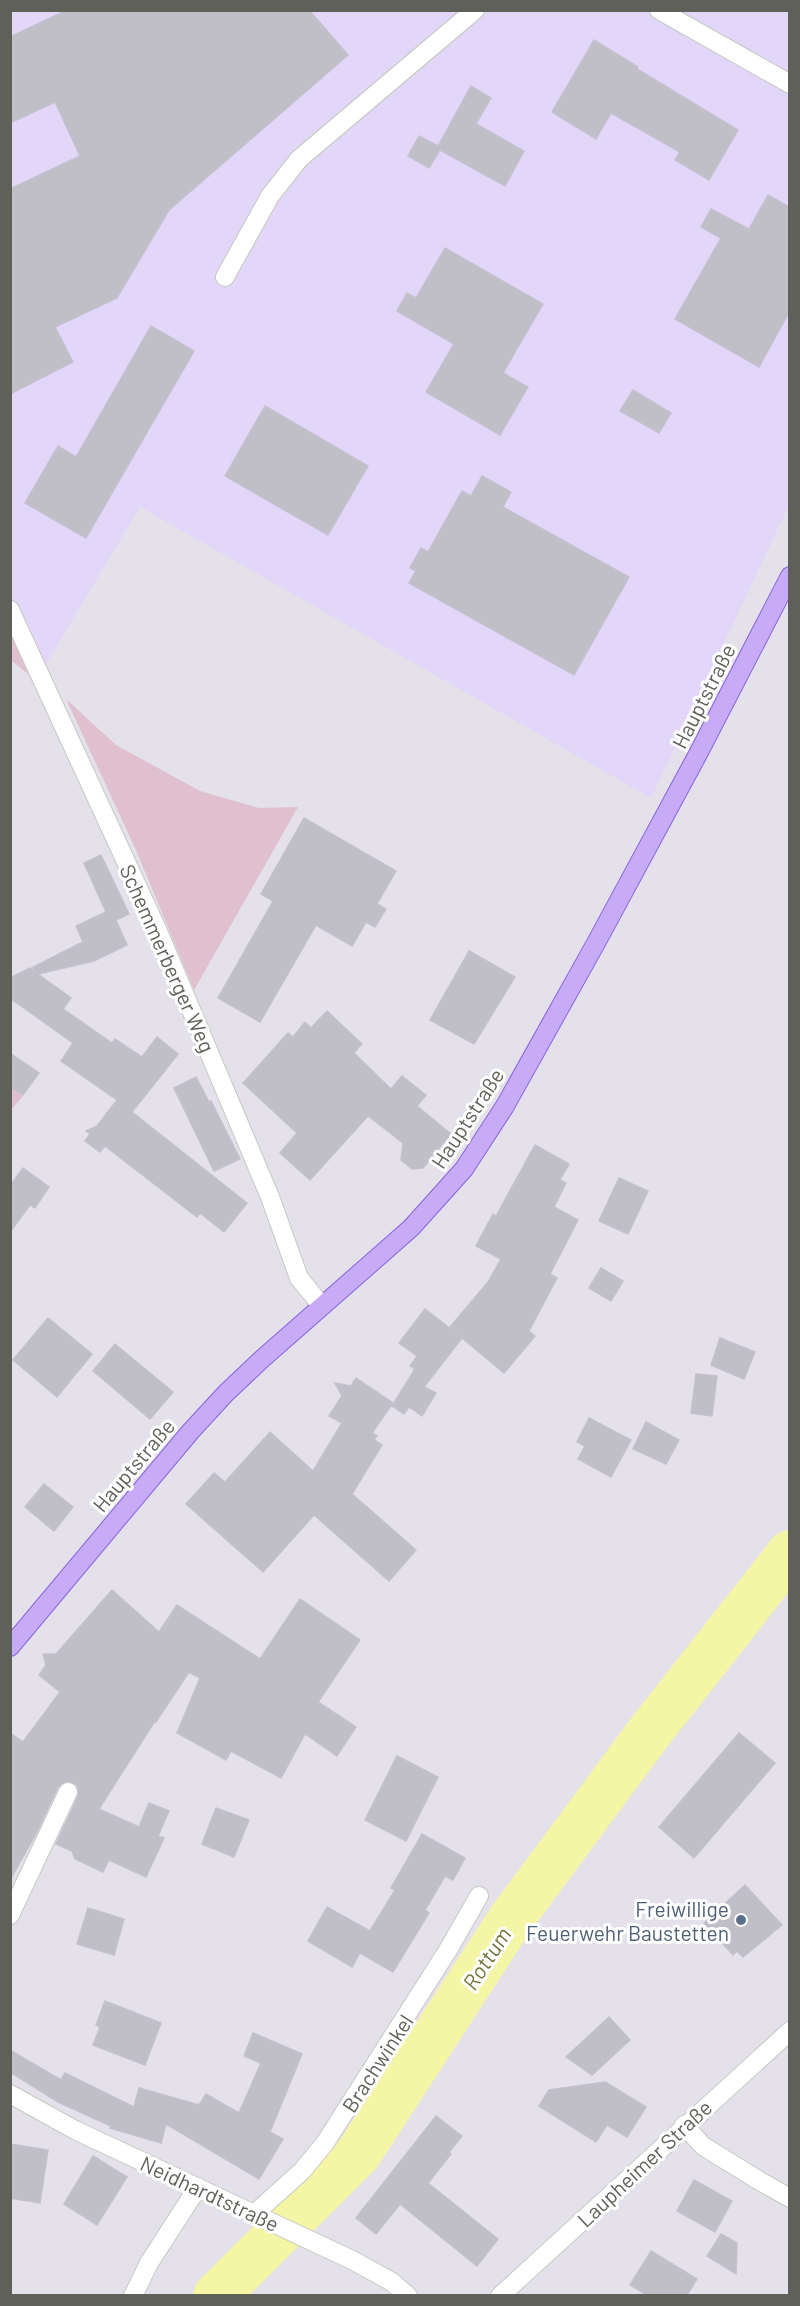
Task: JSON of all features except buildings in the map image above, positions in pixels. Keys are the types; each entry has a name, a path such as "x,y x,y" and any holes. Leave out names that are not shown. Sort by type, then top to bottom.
{"main road":[{"name":"Hauptstraße","path":"10,1647 198,1424 261,1359 411,1228 464,1169 505,1106 698,754 789,576"}],"street":[{"path":"225,277 270,196 299,159 475,10"},
{"path":"659,10 789,84"},
{"name":"Schemmerberger Weg","path":"10,610 157,929 266,1187 299,1278 322,1306"},
{"path":"10,1915 68,1792"},
{"name":"Brachwinkel","path":"260,2216 325,2143 448,1950 479,1896"},
{"name":"Laupheimer Straße","path":"500,2295 789,2031"},
{"name":"Neidhardtstraße","path":"10,2094 75,2130 313,2241 392,2282 408,2295"},
{"path":"684,2125 704,2146 789,2198"},
{"path":"133,2295 149,2263 198,2187"}],"shaded area":[{"path":"10,11 789,11 789,505 651,798 140,507 33,686 28,674 11,660"},
{"path":"11,632 28,674 11,660"},
{"path":"66,699 116,745 200,791 259,808 298,807 194,990 136,850"},
{"path":"11,1087 23,1096 11,1110"}],"waterway":[{"name":"Rottum","path":"216,2296 359,2153 511,1919 648,1734 790,1553"}],"place":[{"name":"Freiwillige Feuerwehr Baustetten","path":"741,1920"}]}
